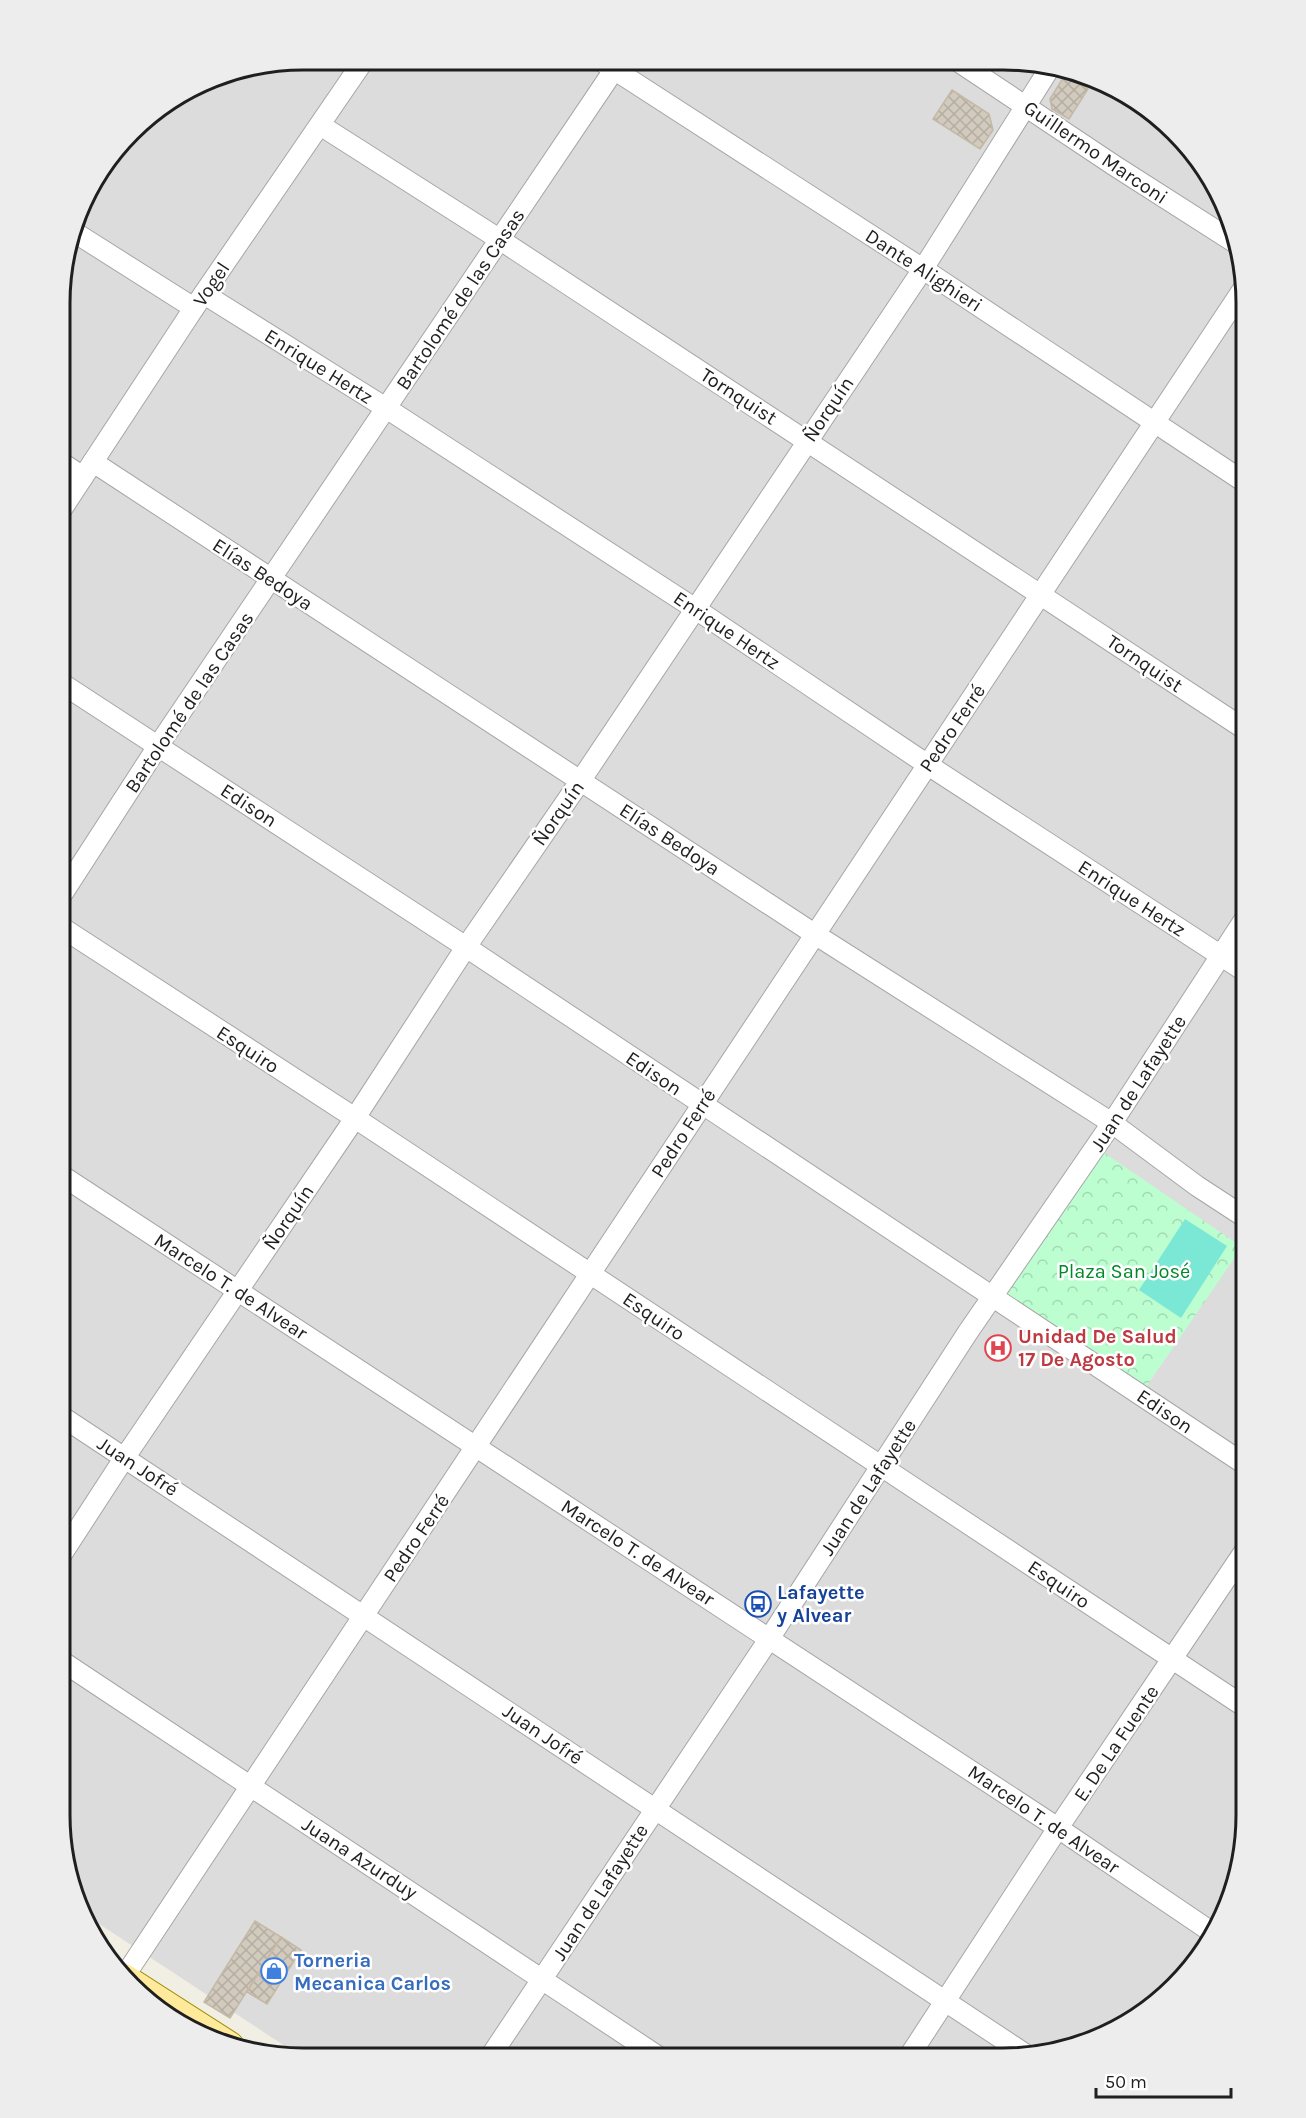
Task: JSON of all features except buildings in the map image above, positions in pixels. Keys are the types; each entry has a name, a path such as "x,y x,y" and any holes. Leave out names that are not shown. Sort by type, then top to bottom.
{"street":[{"name":"Vogel","path":"70,497 199,301 357,70"},
{"name":"Bartolomé de las Casas","path":"70,882 158,746 500,240 608,70"},
{"name":"Dante Alighieri","path":"621,70 1236,476"},
{"name":"Guillermo Marconi","path":"971,70 1226,237"},
{"name":"Ñorquín","path":"70,1542 355,1118 466,947 581,780 923,268 1046,75"},
{"name":"Tornquist","path":"320,125 500,240 1236,723"},
{"name":"Enrique Hertz","path":"81,236 386,408 1236,965"},
{"name":"Pedro Ferré","path":"129,1969 1236,300"},
{"name":"Elías Bedoya","path":"70,465 88,470 271,579 816,935 1112,1123 1197,1186 1236,1211"},
{"name":"Edison","path":"70,688 466,947 1236,1458"},
{"name":"Juan de Lafayette","path":"496,2048 769,1639 968,1332 1112,1123 1236,932"},
{"name":"Esquiro","path":"70,933 355,1118 1236,1701"},
{"name":"Marcelo T. de Alvear","path":"70,1181 1206,1927"},
{"name":"Juan Jofré","path":"70,1422 1014,2047"},
{"name":"E. De La Fuente","path":"914,2048 1058,1828 1236,1564"},
{"name":"Juana Azurduy","path":"70,1667 645,2048"}],"shaded area":[{"path":"304,70 1002,70 1033,72 1063,78 1092,88 1132,110 1156,128 1178,150 1196,174 1218,214 1228,243 1234,273 1236,304 1236,1814 1234,1845 1228,1875 1218,1904 1196,1944 1178,1968 1156,1990 1132,2008 1092,2030 1063,2040 1033,2046 1002,2048 286,2047 98,1923 78,1875 72,1845 70,1814 70,304 72,273 78,243 88,214 110,174 128,150 150,128 174,110 214,88 243,78 273,72"},
{"path":"1185,1219 1227,1246 1181,1318 1139,1290"}],"green space":[{"name":"Plaza San José","path":"1103,1152 1236,1243 1236,1256 1144,1390 1005,1294"}],"place":[{"name":"Unidad De Salud 17 De Agosto","path":"998,1348"},
{"name":"Lafayette y Alvear","path":"758,1604"},
{"name":"Torneria Mecanica Carlos","path":"274,1971"}]}
